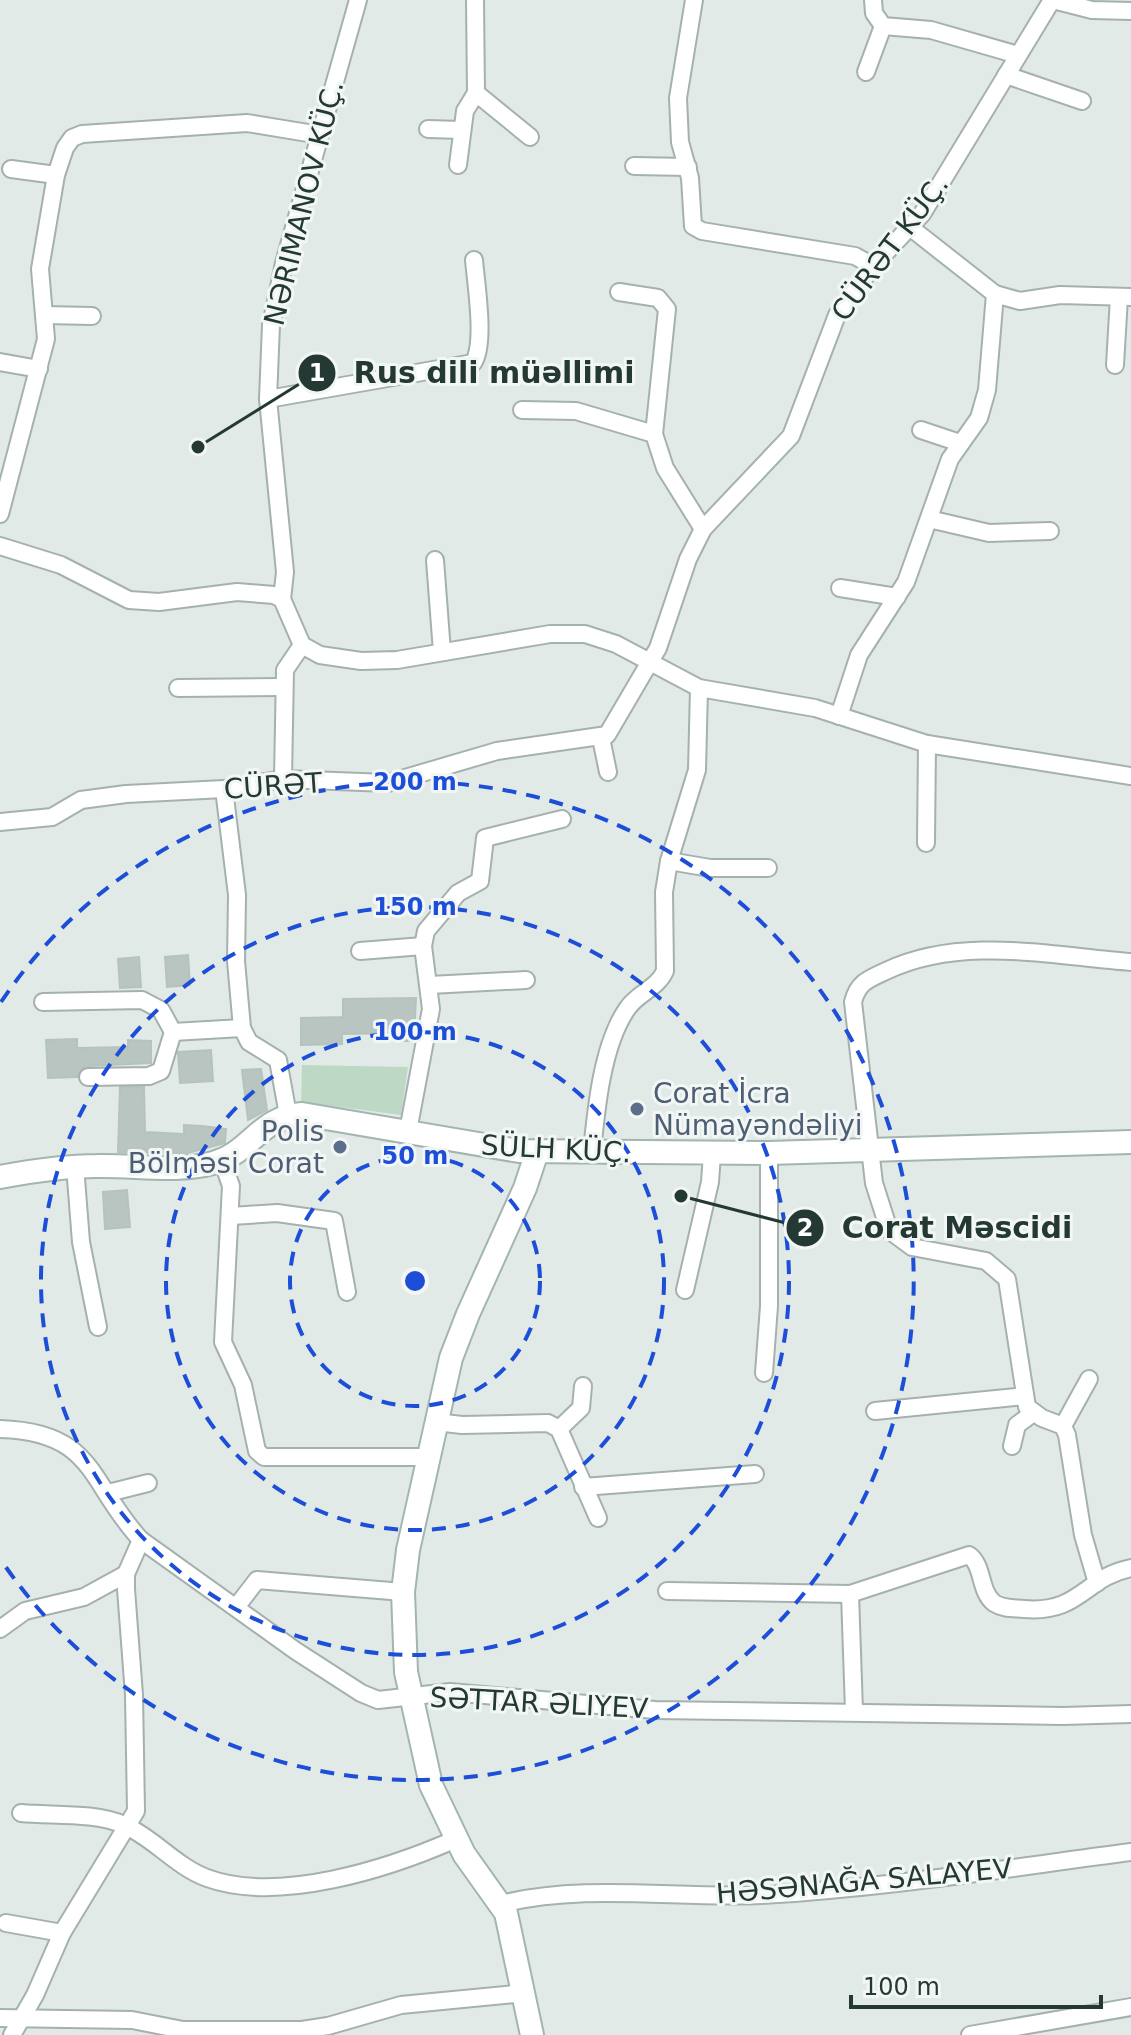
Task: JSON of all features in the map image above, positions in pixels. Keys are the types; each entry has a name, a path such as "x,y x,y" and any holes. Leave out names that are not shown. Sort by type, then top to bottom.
{"street":[{"name":"NƏRIMANOV KÜÇ.","path":"282,599 285,572 268,399 267,356 275,298 358,0"},
{"path":"458,165 465,111 476,93 475,0"},
{"path":"694,0 678,98 680,142 688,167 693,226 702,231 855,256 873,266"},
{"path":"873,0 874,13 883,26"},
{"path":"1052,0 1092,10 1131,11"},
{"name":"CÜRƏT KÜÇ.","path":"650,664 672,615 688,559 703,529 791,436 829,330 849,295 911,228 1052,0"},
{"path":"883,26 931,30 1018,55"},
{"path":"866,72 883,26"},
{"path":"1006,75 1082,101"},
{"path":"476,93 530,137"},
{"path":"0,514 46,339 40,269 56,175 65,148 72,138 82,134 247,123 320,135"},
{"path":"428,129 461,130"},
{"path":"634,166 688,167"},
{"path":"11,169 56,175"},
{"path":"911,228 995,294 1020,301 1060,295 1125,297 1115,365"},
{"path":"268,399 473,363 478,356 479,341 474,260"},
{"path":"619,292 658,298 667,309 654,434 665,468 703,529"},
{"path":"839,716 859,655 897,597 913,565 950,459 979,418 987,390 995,294"},
{"path":"44,315 92,316"},
{"path":"0,362 39,369"},
{"path":"522,410 576,411 654,434"},
{"path":"921,430 960,443"},
{"path":"929,519 989,533 1050,531"},
{"path":"0,546 61,565 129,600 159,602 237,592 262,593 282,599 302,645 320,655 361,661 442,652 550,634 585,634 616,644 699,688 797,704 927,744 1131,776"},
{"path":"435,560 442,652"},
{"path":"840,588 897,597"},
{"path":"283,779 283,687 288,662 302,645"},
{"path":"608,772 601,738 613,728 650,664"},
{"path":"178,688 283,687"},
{"path":"592,1152 598,1097 621,1018 629,1006 660,982 665,971 664,892 669,861 697,770 699,688"},
{"name":"CÜRƏT","path":"0,822 52,817 91,798 224,789 283,779 388,783 497,751 601,738"},
{"path":"926,843 927,744"},
{"path":"0,1177 75,1166 178,1167 222,1160 269,1123 288,1115 278,1060 249,1042 242,1028 236,961 237,895 224,789"},
{"path":"408,1131 429,1029 430,985 423,946 426,931 458,893 480,881 485,838 562,819"},
{"path":"669,861 710,868 768,868"},
{"path":"360,951 423,946"},
{"path":"1063,1426 1033,1413 1025,1396 1007,1279 986,1261 912,1247 897,1240 880,1209 853,1002 856,989 865,980 924,955 1050,952 1131,962"},
{"path":"430,985 526,980"},
{"path":"43,1002 142,1000 161,1010 173,1032 161,1071 149,1076 88,1077"},
{"path":"173,1032 242,1028"},
{"name":"SÜLH KÜÇ.","path":"288,1115 317,1115 479,1147 537,1152 712,1154 1131,1142"},
{"path":"532,2035 510,1924 501,1904 456,1839 431,1785 410,1697 404,1652 403,1592 428,1457 459,1333 525,1188 537,1152"},
{"path":"764,1373 769,1306 769,1153"},
{"path":"685,1290 710,1182 712,1154"},
{"path":"222,1160 231,1186 223,1342 243,1385 251,1437 257,1451 264,1457 428,1457"},
{"path":"75,1166 81,1242 98,1327"},
{"path":"231,1216 277,1213 334,1221 347,1292"},
{"path":"1089,1379 1077,1407 1063,1426 1083,1535 1097,1583"},
{"path":"559,1429 581,1408 583,1386"},
{"path":"875,1411 1025,1396"},
{"path":"1012,1446 1017,1425 1033,1413"},
{"path":"436,1422 548,1423 559,1429 598,1518"},
{"name":"SƏTTAR ƏLIYEV","path":"0,1429 34,1432 74,1449 97,1473 122,1518 141,1540 361,1693 378,1700 450,1692 639,1709 1063,1716 1131,1714"},
{"path":"583,1487 755,1474"},
{"path":"108,1493 148,1483"},
{"path":"12,2035 62,1933 129,1827 138,1796 126,1574 141,1540"},
{"path":"667,1591 850,1594 969,1555 975,1559 990,1600 1001,1607 1046,1611 1061,1608 1097,1583 1131,1568"},
{"path":"1,1626 25,1611 84,1597 126,1574"},
{"path":"237,1606 257,1580 403,1592"},
{"path":"850,1594 854,1711"},
{"path":"21,1813 108,1820 129,1827 202,1876 267,1889 293,1887 392,1862 456,1839"},
{"name":"HƏSƏNAĞA SALAYEV","path":"501,1904 547,1895 760,1895 949,1879 1131,1852"},
{"path":"6,1923 62,1933"},
{"path":"0,2018 224,2032 312,2029 388,2007 525,1993"},
{"path":"970,2035 1131,2007"}],"green space":[{"path":"302,1065 408,1067 401,1115 301,1102"}],"building":[{"path":"188,955 190,985 167,987 165,957"},
{"path":"139,957 141,987 120,988 118,959"},
{"path":"416,998 414,1041 402,1041 402,1033 342,1034 342,1044 301,1045 301,1018 343,1017 343,999"},
{"path":"77,1039 77,1048 128,1047 128,1040 151,1041 151,1063 88,1066 82,1068 77,1077 48,1078 46,1040"},
{"path":"211,1050 213,1081 180,1083 178,1052"},
{"path":"261,1069 267,1110 248,1120 242,1070"},
{"path":"120,1087 144,1087 145,1132 184,1134 184,1125 226,1129 225,1143 184,1154 118,1152"},
{"path":"127,1190 130,1227 105,1229 103,1192"}],"place":[{"name":"Rus dili müəllimi","path":"198,447"},
{"name":"Corat İcra Nümayəndəliyi","path":"637,1109"},
{"name":"Polis Bölmәsi Corat","path":"340,1147"},
{"name":"Corat Məscidi","path":"681,1196"}]}
